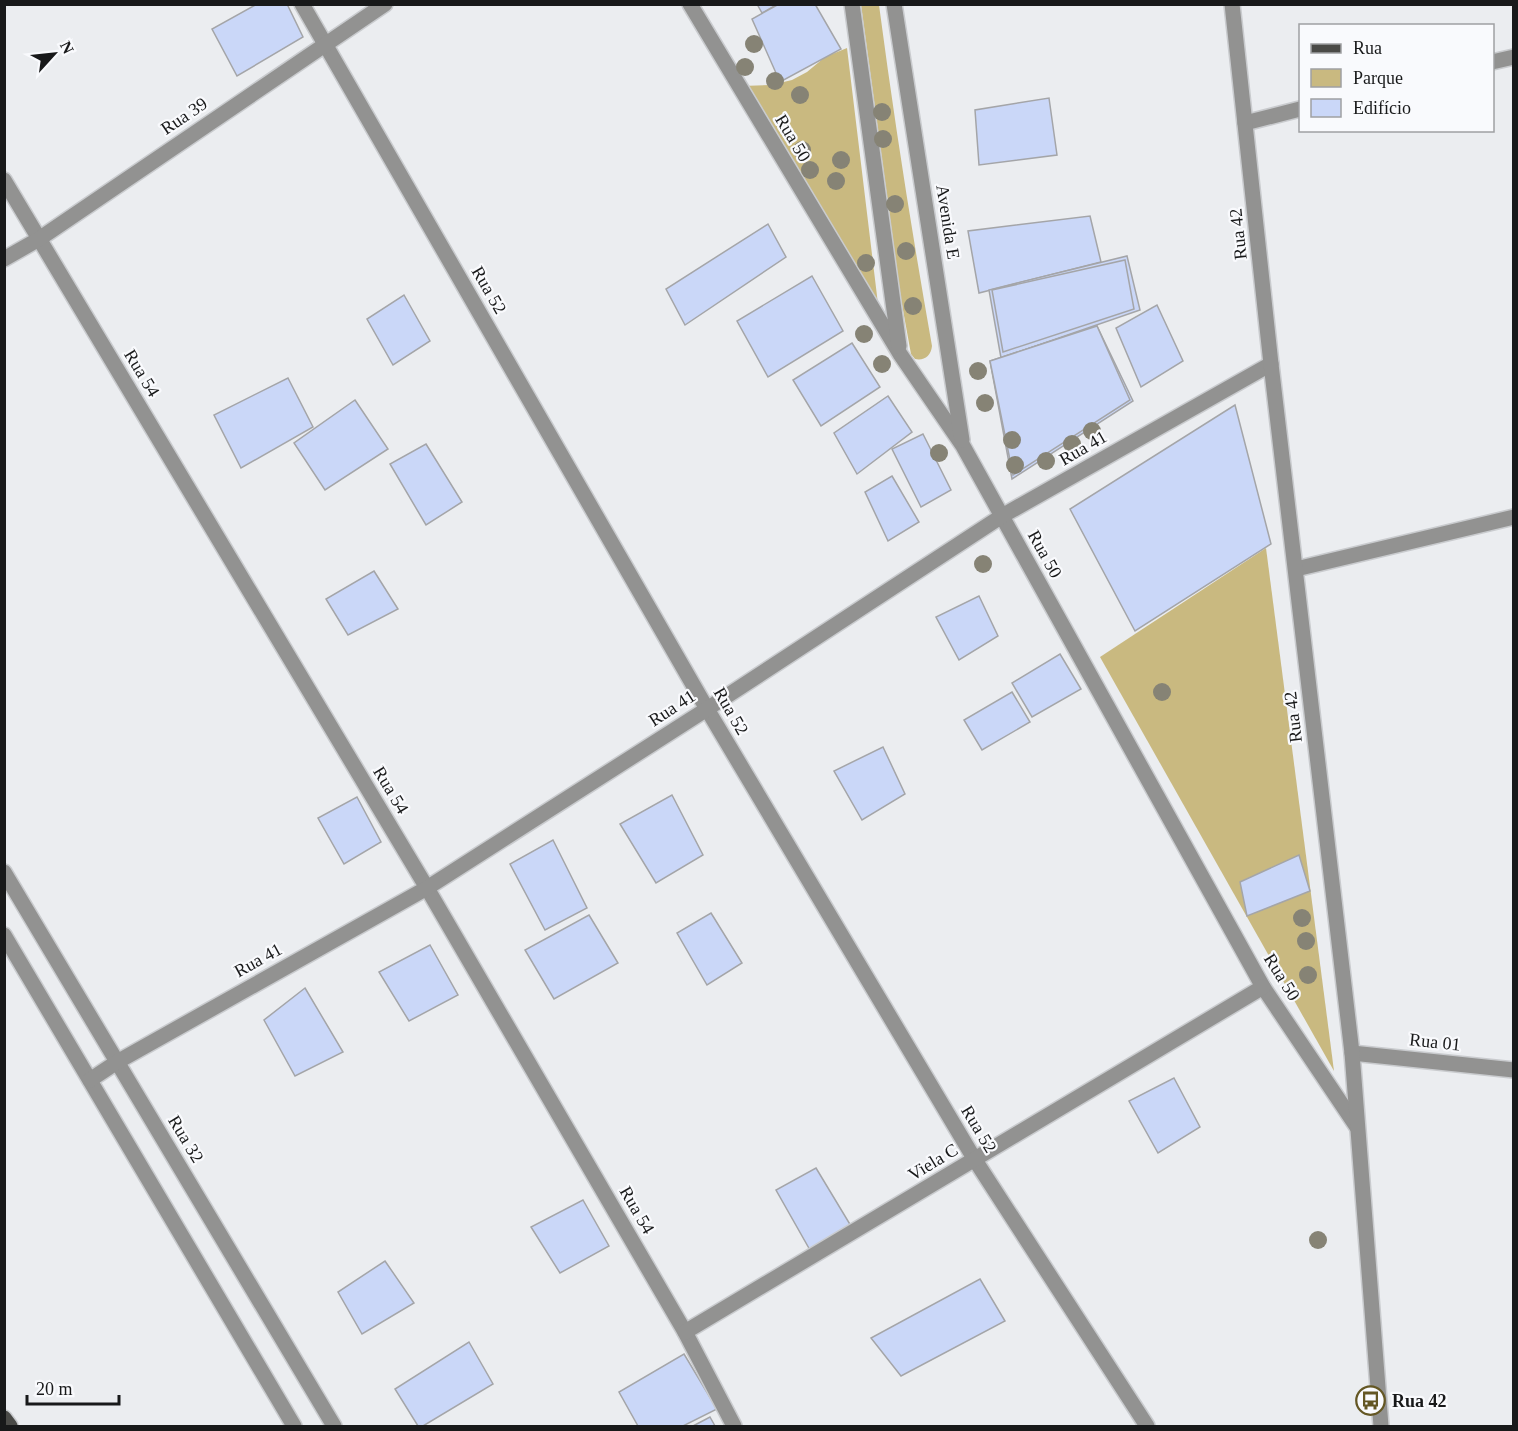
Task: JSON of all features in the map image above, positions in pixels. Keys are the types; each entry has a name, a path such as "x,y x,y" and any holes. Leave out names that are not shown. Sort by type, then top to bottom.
{"main road":[{"path":"4,1418 10,1426"}],"street":[{"name":"Rua 52","path":"302,4 707,709 975,1160 1147,1426"},
{"name":"Rua 39","path":"4,259 39,239 385,4"},
{"name":"Rua 50","path":"690,4 900,354 963,446 1263,987 1357,1127"},
{"path":"852,4 900,354"},
{"name":"Avenida E","path":"894,4 963,446"},
{"name":"Rua 42","path":"1232,4 1271,364 1352,1053 1381,1426"},
{"path":"1494,62 1514,57"},
{"path":"1245,123 1299,109"},
{"name":"Rua 54","path":"4,180 427,888 685,1332 734,1426"},
{"name":"Rua 41","path":"90,1080 117,1062 427,888 707,709 1002,516 1271,364"},
{"path":"1296,569 1514,517"},
{"name":"Rua 32","path":"4,872 334,1426"},
{"path":"4,935 294,1426"},
{"name":"Viela C","path":"685,1332 1263,987"},
{"name":"Rua 01","path":"1352,1053 1514,1070"}],"green space":[{"path":"861,5 879,5 932,346 929,355 921,359 915,359 911,354 901,299"},
{"path":"847,48 878,304 742,86 771,85 792,80 807,72 825,57"},
{"path":"1266,548 1334,1071 1100,657"}],"building":[{"path":"257,4 287,4 303,37 237,76 212,29"},
{"path":"757,4 778,4 762,13"},
{"path":"779,4 815,4 841,49 780,82 752,19"},
{"path":"1049,98 1057,155 979,165 975,110"},
{"path":"1090,216 1101,262 979,293 968,231"},
{"path":"768,224 786,257 685,325 666,289"},
{"path":"1127,256 1140,310 1001,358 989,290"},
{"path":"1125,260 1134,309 1003,352 992,290"},
{"path":"812,276 843,331 768,377 737,321"},
{"path":"404,295 430,341 393,365 367,319"},
{"path":"1157,305 1183,361 1141,387 1116,328"},
{"path":"1097,326 1133,401 1012,479 990,361"},
{"path":"1097,326 1130,400 1013,475 990,361"},
{"path":"852,343 880,387 821,426 793,380"},
{"path":"288,378 313,427 241,468 214,415"},
{"path":"888,396 912,432 857,474 834,433"},
{"path":"355,400 388,449 325,490 294,443"},
{"path":"1235,405 1271,544 1135,631 1070,509"},
{"path":"923,434 951,490 921,507 892,449"},
{"path":"426,444 462,502 426,525 390,464"},
{"path":"892,476 919,522 888,541 865,492"},
{"path":"374,571 398,609 348,635 326,599"},
{"path":"979,596 998,636 959,660 936,617"},
{"path":"1060,654 1081,689 1032,717 1012,683"},
{"path":"1012,692 1030,722 982,750 964,720"},
{"path":"883,747 905,794 862,820 834,771"},
{"path":"672,795 703,855 656,883 620,824"},
{"path":"357,797 381,842 344,864 318,818"},
{"path":"553,840 587,908 545,930 510,864"},
{"path":"1299,855 1310,891 1247,916 1240,882"},
{"path":"711,913 742,963 707,985 677,933"},
{"path":"589,915 618,963 554,999 525,950"},
{"path":"430,945 458,995 409,1021 379,972"},
{"path":"305,988 343,1052 295,1076 264,1020"},
{"path":"1174,1078 1200,1127 1158,1153 1129,1101"},
{"path":"816,1168 851,1226 810,1250 776,1190"},
{"path":"583,1200 609,1246 560,1273 531,1227"},
{"path":"385,1261 414,1303 362,1334 338,1292"},
{"path":"980,1279 1005,1321 901,1376 871,1338"},
{"path":"469,1342 493,1384 423,1426 418,1426 395,1389"},
{"path":"684,1354 717,1409 683,1426 638,1426 619,1392"},
{"path":"710,1417 715,1426 693,1426"}],"place":[{"name":"Rua 42","path":"1371,1401"}]}
